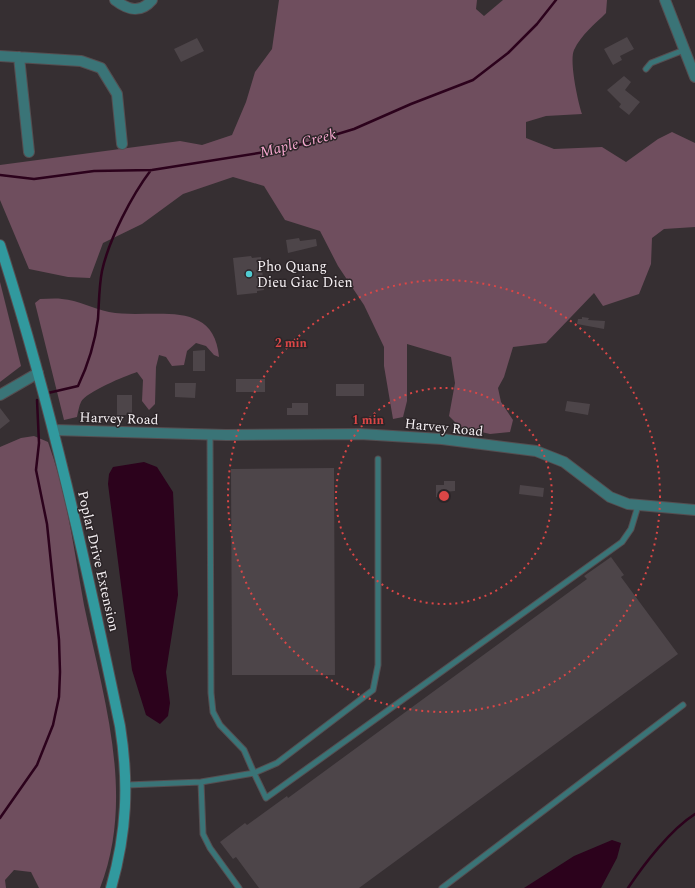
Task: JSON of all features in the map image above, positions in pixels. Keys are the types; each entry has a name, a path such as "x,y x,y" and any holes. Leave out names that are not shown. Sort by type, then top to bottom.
{"street":[{"path":"115,0 125,8 136,10 147,6 152,0"},
{"path":"665,0 695,77"},
{"path":"0,56 81,61 101,68 117,94 122,144"},
{"path":"19,57 29,152"},
{"name":"Poplar Drive Extension","path":"0,245 54,430 84,553 120,726 127,785 122,838 111,888"},
{"path":"0,395 38,373"},
{"name":"Harvey Road","path":"54,430 210,434 388,435 442,439 536,451 564,462 610,497 638,506 695,510"}],"lane":[{"path":"646,69 651,63 684,50"},
{"path":"210,434 213,712 220,724 244,750 266,798 622,542 631,529 638,506"},
{"path":"127,785 201,782 254,773 277,763 373,690 378,665 378,460"},
{"path":"442,888 683,705"},
{"path":"201,782 203,834 210,848 239,888"}],"shaded area":[{"path":"279,0 477,0 476,9 484,16 503,0 607,0 606,13 580,39 574,50 573,63 575,82 582,114 546,116 526,122 526,138 554,149 602,147 626,162 658,139 672,132 695,143 695,227 664,229 652,238 651,264 639,294 603,306 594,293 546,343 513,347 504,377 498,388 501,402 513,420 510,432 490,434 460,427 449,416 455,383 451,357 407,344 407,401 403,417 393,419 384,366 384,347 364,305 338,266 320,231 285,220 264,186 233,177 183,194 142,224 103,243 90,278 68,277 29,269 0,200 0,165 180,141 202,145 232,135 246,102 255,72 272,49"},
{"path":"0,282 21,366 0,382"},
{"path":"40,299 68,300 109,312 126,314 178,315 193,318 206,325 215,338 219,357 214,355 206,346 196,343 187,351 184,365 172,366 166,357 159,355 156,367 155,404 149,410 142,401 143,380 137,372 106,385 90,394 81,402 77,417 64,420 35,303"},
{"path":"34,436 48,442 55,462 65,502 84,605 100,675 113,746 116,782 115,818 110,853 100,888 39,888 31,872 14,870 5,880 6,888 0,888 0,447 21,438"},
{"path":"144,462 157,467 173,492 178,595 166,672 170,703 168,716 160,724 146,715 132,670 108,484 109,474 113,467"},
{"path":"612,840 621,843 617,858 601,888 524,888 574,856"}],"building":[{"path":"627,37 634,49 620,56 622,60 613,65 604,49"},
{"path":"197,38 204,51 181,62 174,49"},
{"path":"624,76 631,82 625,90 640,102 629,115 619,107 621,104 607,90"},
{"path":"299,238 300,241 316,239 317,246 288,253 286,240"},
{"name":"Pho Quang Dieu Giac Dien","path":"251,256 252,258 261,257 264,290 257,291 257,293 237,295 233,258"},
{"path":"582,317 589,318 588,320 605,321 604,329 577,324 578,319 582,319"},
{"path":"205,350 205,371 193,371 193,351"},
{"path":"236,379 265,379 265,392 236,392"},
{"path":"175,383 196,383 195,398 175,397"},
{"path":"336,384 364,384 364,396 336,396"},
{"path":"117,395 132,395 132,415 117,415"},
{"path":"567,401 590,404 588,415 565,411"},
{"path":"292,403 308,403 308,415 287,415 287,408 292,408"},
{"path":"0,408 10,421 0,429"},
{"path":"334,468 335,675 232,675 231,469"},
{"path":"444,481 455,481 455,491 444,492 444,497 436,497 436,485 444,485"},
{"path":"520,485 544,488 543,497 519,494"},
{"path":"611,557 624,575 621,577 678,654 359,888 259,888 236,857 233,859 220,842 245,823 247,825 287,796 288,798 587,579 584,576"}],"waterway":[{"name":"Maple Creek","path":"0,175 34,179 94,171 152,170 265,152 308,143 354,129 411,104 473,80 508,53 537,24 556,0"},
{"path":"48,393 78,386 88,362 95,336 98,319 101,277 105,258 122,218 136,192 151,170"},
{"path":"0,818 37,765 53,725 59,697 59,640 47,524 36,470 39,443 37,400"},
{"path":"628,888 642,868 667,838 695,814"}],"place":[{"name":"Pho Quang Dieu Giac Dien","path":"249,274"}]}
